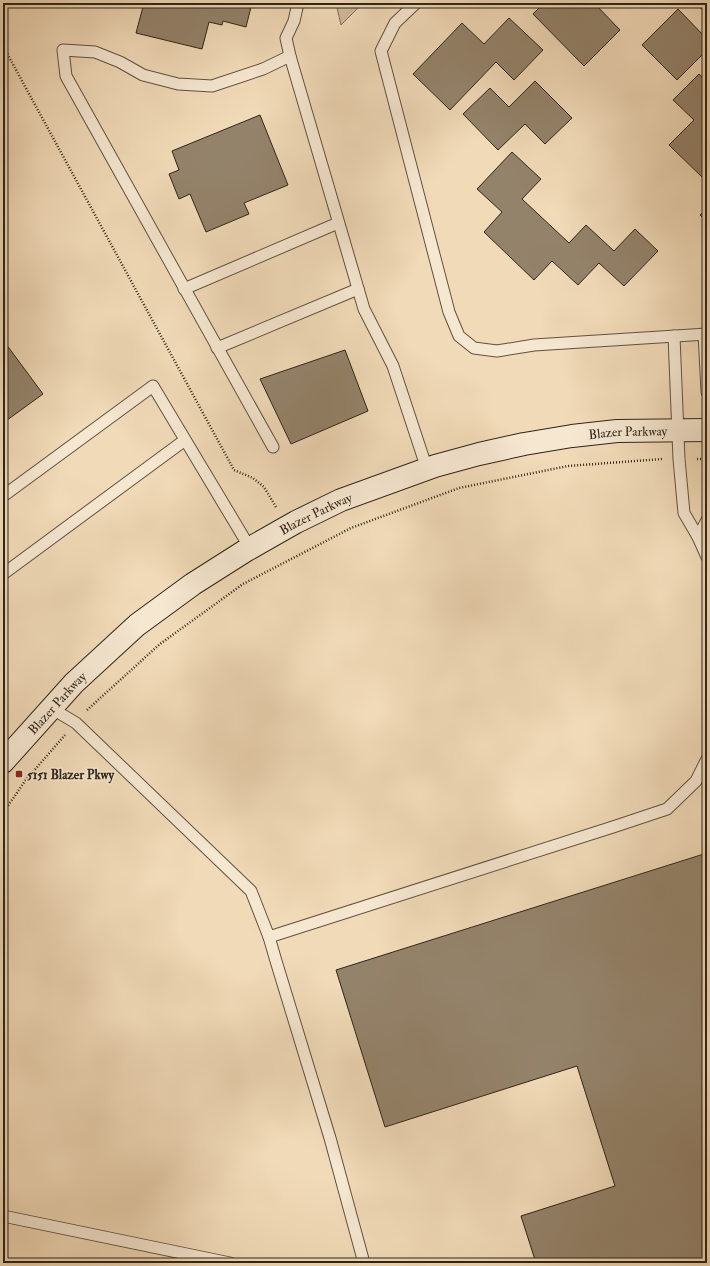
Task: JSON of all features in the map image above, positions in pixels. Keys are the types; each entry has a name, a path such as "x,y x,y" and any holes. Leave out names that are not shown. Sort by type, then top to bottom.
{"street":[{"name":"Blazer Parkway","path":"3,762 74,683 137,625 193,584 250,548 287,527 342,500 427,469 524,444 572,436 617,431 707,430"}],"lane":[{"path":"298,3 294,21 286,38 290,56 364,309 392,366 427,469"},
{"path":"416,3 396,23 381,50 449,312 459,336 474,348 497,351 534,344 706,334 707,392"},
{"path":"704,3 707,6"},
{"path":"273,447 66,76 63,50 96,52 120,62 143,75 178,84 212,86 263,69 290,56"},
{"path":"184,289 338,223"},
{"path":"217,348 358,289"},
{"path":"674,336 679,459 684,513 698,537 707,557"},
{"path":"3,496 153,386 250,548"},
{"path":"3,574 185,440"},
{"path":"698,537 707,520"},
{"path":"51,708 76,723 251,891 269,937 330,1138 364,1263"},
{"path":"269,937 667,809 696,780 707,759"},
{"path":"3,1216 230,1263"}],"path":[{"path":"3,46 234,470 253,478 264,487 287,527"},
{"path":"3,813 26,781 91,706 160,644 243,584 351,528 459,488 568,466 662,459 707,459"}],"shaded area":[{"path":"336,3 363,3 341,25"}],"building":[{"path":"144,3 252,3 246,27 223,21 222,25 209,22 202,49 136,33"},
{"path":"544,3 594,3 620,30 584,66 533,14"},
{"path":"678,9 707,39 707,50 677,80 642,45"},
{"path":"509,18 543,50 514,80 496,62 450,110 413,74 462,23 484,44"},
{"path":"699,74 707,82 707,174 703,178 669,145 694,120 673,100"},
{"path":"535,81 572,118 545,144 525,124 498,150 463,114 490,88 509,107"},
{"path":"260,115 288,185 244,203 249,214 206,232 190,194 179,199 169,174 179,170 172,151"},
{"path":"512,152 541,179 522,199 569,243 586,225 614,251 635,229 658,251 624,286 599,263 578,285 552,261 534,280 484,232 502,212 477,189"},
{"path":"707,209 707,222 700,215"},
{"path":"3,340 43,394 3,423"},
{"path":"345,350 368,411 291,444 260,379"},
{"path":"707,853 707,1263 536,1263 521,1216 615,1186 577,1066 385,1127 336,970"}],"place":[{"name":"5151 Blazer Pkwy","path":"19,774"}]}
